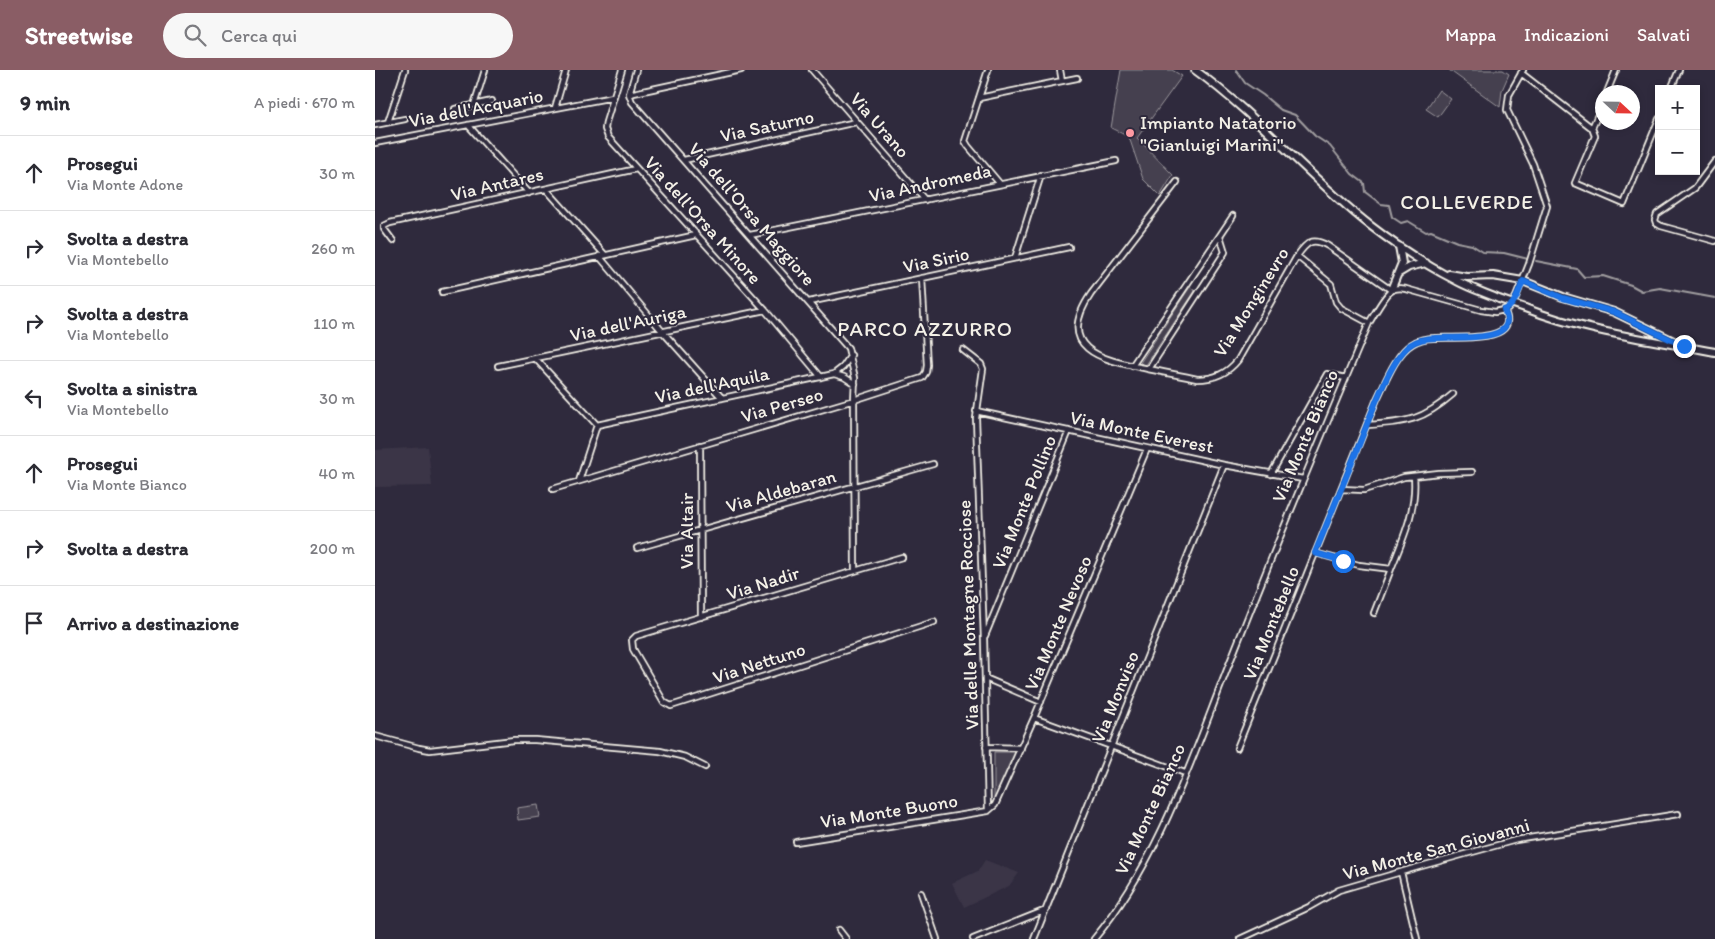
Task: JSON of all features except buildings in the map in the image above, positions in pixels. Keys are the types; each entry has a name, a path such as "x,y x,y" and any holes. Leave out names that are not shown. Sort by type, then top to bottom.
{"main road":[{"path":"1195,70 1220,88 1302,165 1370,225 1399,246 1456,281 1544,316 1609,332 1715,352"},
{"path":"1391,290 1402,261 1399,246"},
{"path":"1399,273 1409,267 1426,263"},
{"path":"1443,273 1467,277 1493,276 1523,281 1563,298 1621,315 1684,346"}],"street":[{"path":"388,122 405,70"},
{"path":"474,104 485,70"},
{"path":"555,108 567,70"},
{"name":"Via dell'Orsa Minore","path":"622,70 606,122 606,134 765,310 821,377"},
{"path":"636,70 629,94 727,71 741,70"},
{"name":"Via Urano","path":"812,70 925,200"},
{"path":"988,70 965,142 1000,184"},
{"path":"1060,70 1062,81"},
{"path":"1610,85 1616,70"},
{"path":"1673,85 1679,70"},
{"path":"1391,290 1398,288 1406,289 1490,312 1508,309 1514,302 1523,281 1547,206 1533,164 1507,110 1509,95 1522,71 1592,128 1595,136 1575,184 1624,204 1655,129"},
{"path":"979,98 1077,78"},
{"name":"Via dell'Orsa Maggiore","path":"629,94 632,102 846,344 851,355"},
{"name":"Via dell'Acquario","path":"375,143 613,97"},
{"path":"455,109 492,101"},
{"path":"375,125 405,119"},
{"path":"1592,128 1595,121"},
{"name":"Via Saturno","path":"684,160 856,122"},
{"path":"468,125 529,193"},
{"name":"Via Andromeda","path":"750,235 1116,161"},
{"path":"1715,161 1695,188 1657,214 1655,218 1655,222 1661,226 1715,241"},
{"name":"Via Antares","path":"393,241 383,229 388,223 636,169"},
{"path":"1015,258 1041,175"},
{"name":"Via Monginevro","path":"1177,182 1088,298 1079,319 1078,330 1080,338 1090,351 1106,360 1197,379 1215,377 1228,370 1240,356 1297,256 1309,243 1315,241 1323,243 1391,290"},
{"path":"547,189 662,331 722,398"},
{"path":"1132,366 1233,216"},
{"path":"442,292 696,235"},
{"path":"1149,369 1225,252 1220,236"},
{"name":"Via Sirio","path":"809,302 1069,247"},
{"path":"1297,256 1331,284 1341,308 1369,323"},
{"name":"Via Perseo","path":"553,488 854,400 919,379 925,374 927,366 922,278"},
{"name":"Via Monte Bianco","path":"1094,939 1142,870 1185,773 1303,479 1369,323 1391,290"},
{"name":"Via dell'Auriga","path":"497,366 765,310"},
{"name":"Via Montebello","path":"1237,748 1341,488 1392,368 1407,347 1419,341 1433,338 1498,334 1503,330 1508,318 1504,310"},
{"name":"Via delle Montagne Rocciose","path":"963,350 982,367 976,412 988,811"},
{"path":"834,374 843,367 851,355"},
{"path":"851,355 855,384 855,571"},
{"path":"535,358 597,425 579,481"},
{"path":"834,374 844,377 855,384"},
{"name":"Via dell'Aquila","path":"597,425 834,374"},
{"path":"1271,474 1327,374 1346,378"},
{"path":"1367,425 1413,420 1432,411 1453,394"},
{"name":"Via Monte Everest","path":"976,412 1224,465 1303,479"},
{"name":"Via Monte Pollino","path":"984,639 1069,431"},
{"name":"Via Altair","path":"701,445 701,617"},
{"name":"Via Monte Nevoso","path":"988,811 994,808 1021,748 1147,449"},
{"name":"Via Aldebaran","path":"637,548 933,464"},
{"name":"Via Monviso","path":"1034,939 1224,465"},
{"path":"1341,488 1364,490 1397,479 1414,476 1471,472"},
{"path":"1374,613 1409,522 1414,494 1414,476"},
{"path":"1315,553 1359,565 1391,569"},
{"name":"Via Nadir","path":"634,638 902,557"},
{"name":"Via Nettuno","path":"634,638 631,643 634,652 665,703 671,706 934,622"},
{"path":"985,678 1041,702"},
{"path":"1034,718 1185,773"},
{"path":"375,736 430,750 527,740 621,747 677,755 705,767"},
{"path":"987,748 1021,748"},
{"name":"Via Monte Buono","path":"796,842 988,811"},
{"name":"Via Monte San Giovanni","path":"1240,939 1309,907 1339,890 1401,872 1507,842 1678,814"},
{"path":"1401,872 1417,939"},
{"path":"921,893 937,939"},
{"path":"973,939 1046,910"},
{"path":"839,930 846,939"}],"shaded area":[{"name":"Impianto Natatorio \"Gianluigi Marini\"","path":"1121,70 1172,70 1182,76 1137,138 1173,175 1160,196 1143,179 1129,137 1111,128"},
{"path":"1449,70 1503,70 1509,74 1502,90 1500,107"},
{"path":"1439,90 1451,99 1438,117 1426,109"},
{"path":"1190,287 1195,291 1146,365 1140,363"},
{"path":"428,447 432,486 375,487 375,450"},
{"path":"994,752 1017,752 994,802"},
{"path":"538,805 540,817 518,820 517,808"},
{"path":"985,860 1019,873 1009,886 964,907 952,883 978,871"}],"waterway":[{"path":"1236,70 1245,83 1281,110 1295,115 1315,136 1330,146 1352,174 1364,183 1365,192 1381,204 1389,205 1392,217 1401,223 1408,221 1426,232 1431,231 1457,242 1472,245 1483,252 1504,253 1528,259"},
{"path":"1536,261 1577,269 1584,277 1603,276 1631,285 1642,291 1660,288 1715,298"}],"place":[{"name":"Impianto Natatorio \"Gianluigi Marini\"","path":"1130,133"}],"district":[{"name":"COLLEVERDE","path":"1467,201"},
{"name":"PARCO AZZURRO","path":"925,328"}],"route":[{"path":"1343,561 1315,553 1379,394 1392,368 1407,347 1419,341 1433,338 1489,336 1500,332 1505,328 1508,318 1504,310 1508,309 1514,302 1523,281 1563,298 1614,312 1684,346"}]}
